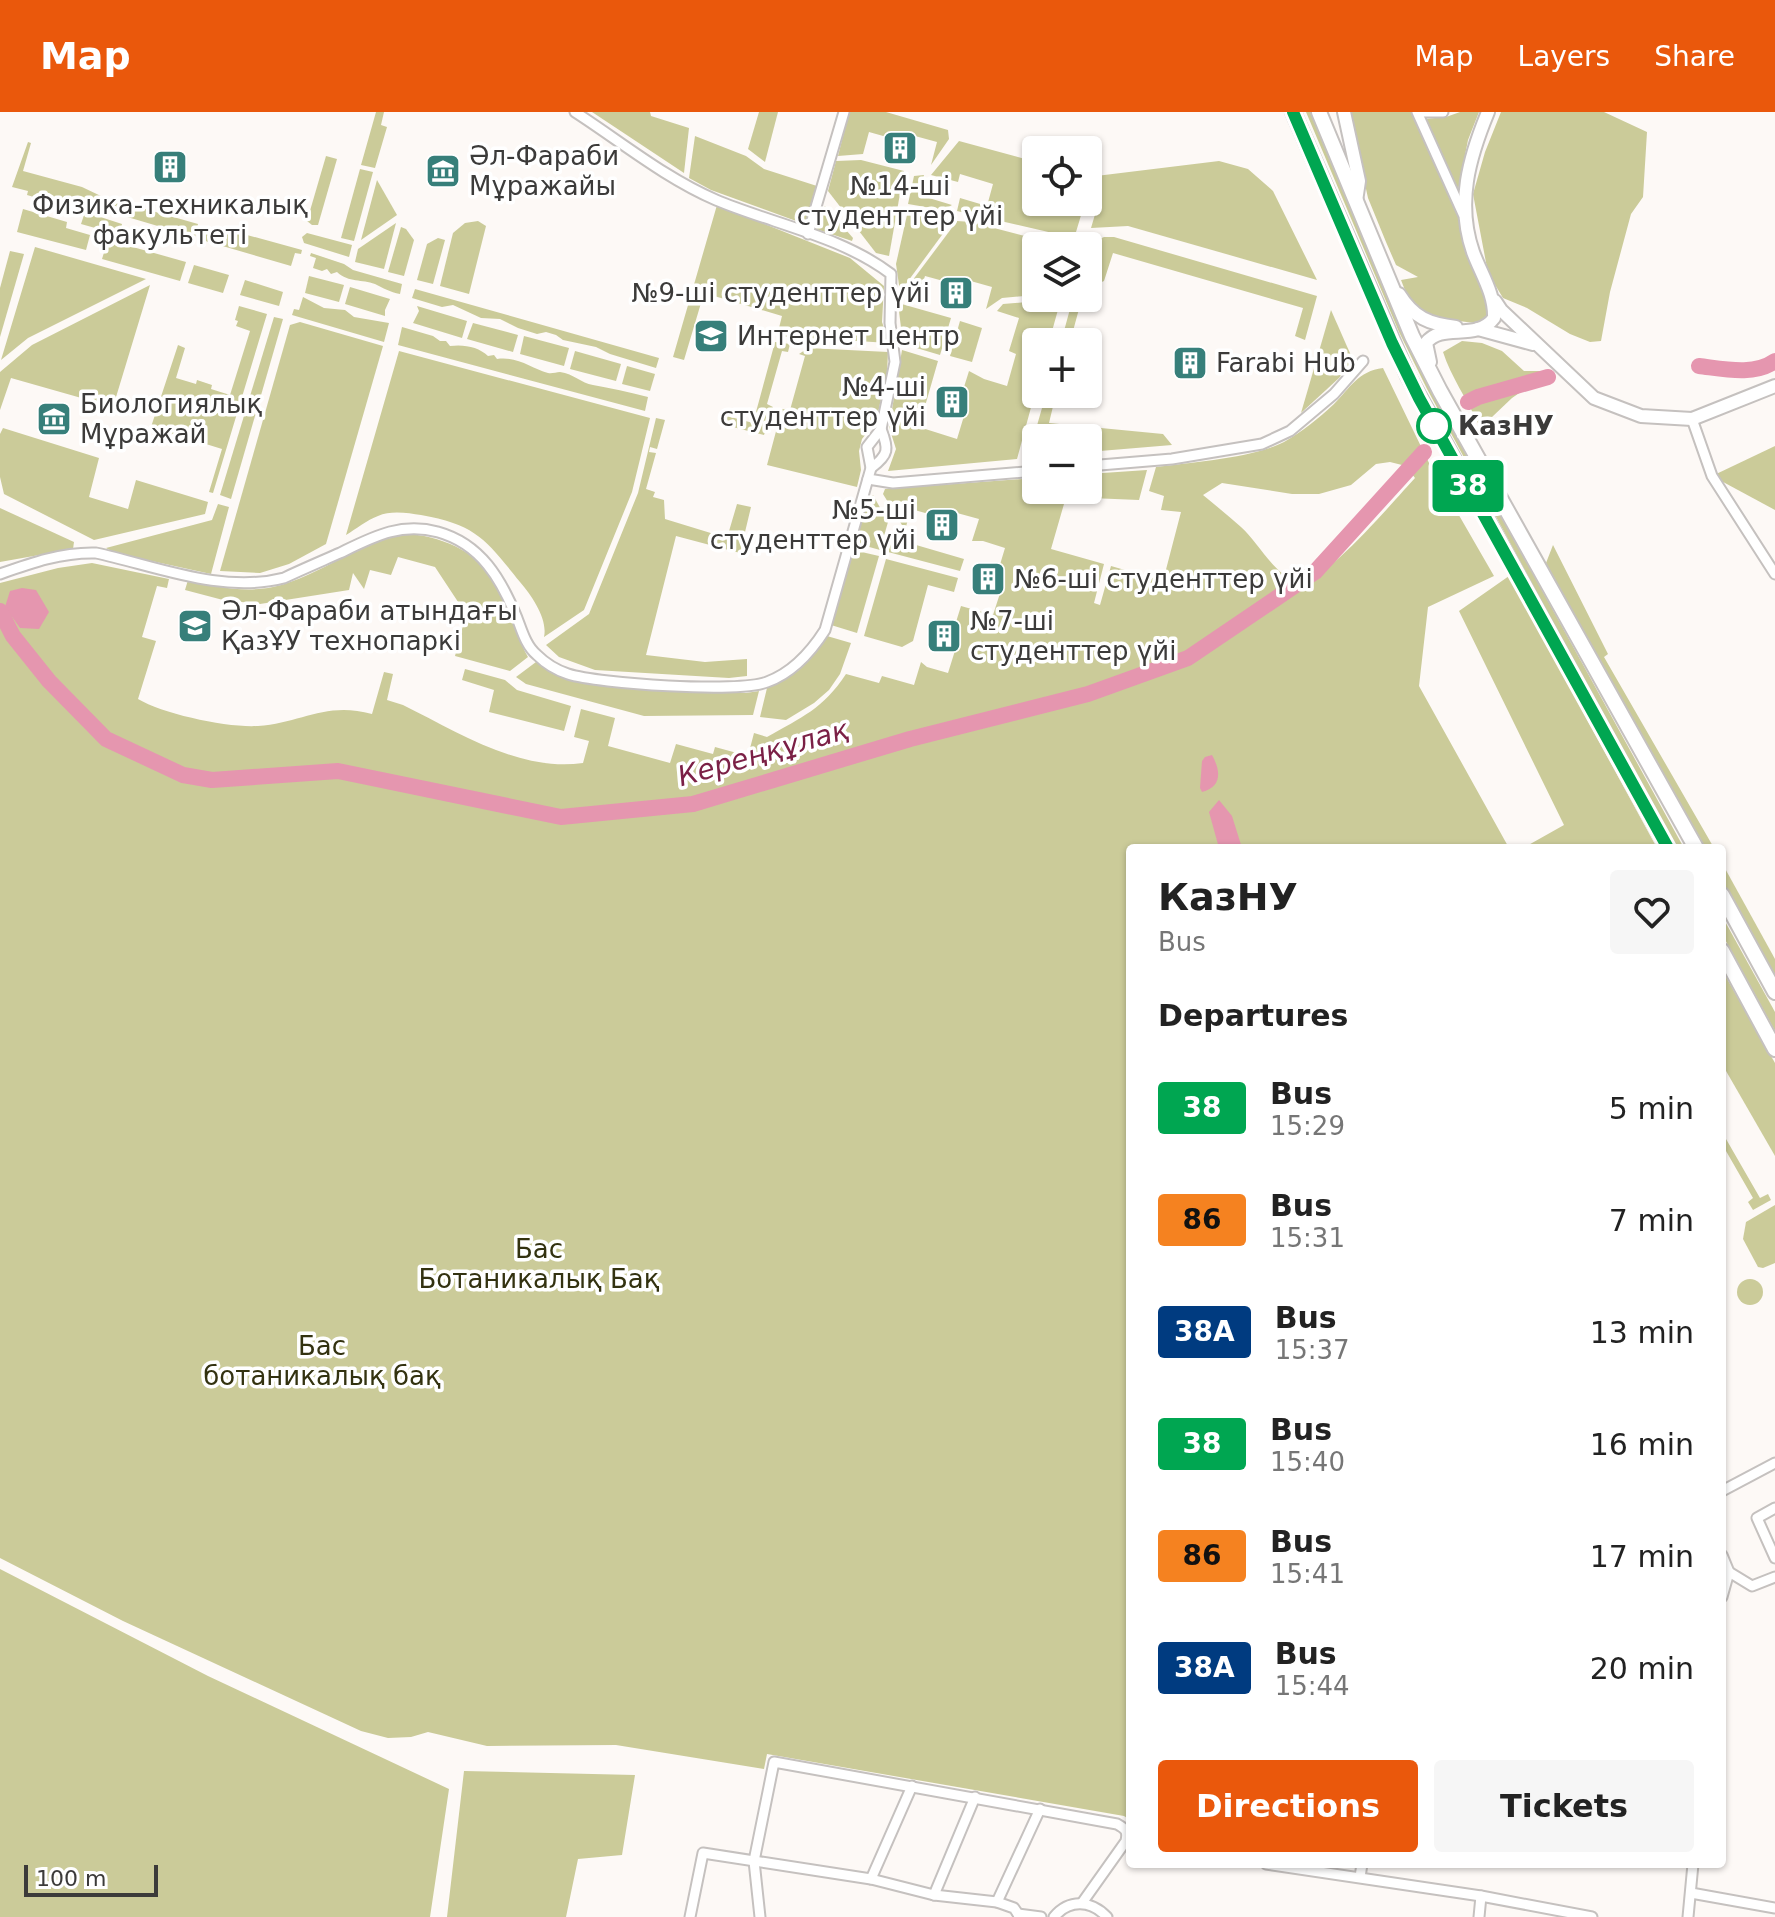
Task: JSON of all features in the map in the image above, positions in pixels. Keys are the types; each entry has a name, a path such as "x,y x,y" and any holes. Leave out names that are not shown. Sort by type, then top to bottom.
{"main road":[{"path":"1293,112 1392,343 1414,387 1666,844"},
{"path":"1319,112 1412,336 1440,391 1694,844"},
{"path":"1726,902 1775,992"},
{"path":"1726,958 1775,1049"}],"street":[{"path":"0,574 37,561 78,553 96,553 213,580 269,582 390,530 425,529 458,541 484,559 506,592 532,651 551,667 588,678 750,687 784,674 805,656 825,630 871,468 867,447 881,429 895,362 890,323 891,274 879,265 808,234 689,187 575,112"},
{"path":"808,234 844,112"},
{"path":"1286,112 1318,170"},
{"path":"1344,112 1359,181 1356,201"},
{"path":"1443,112 1419,112 1465,217 1474,254 1491,295 1501,310 1594,398 1641,416 1692,419 1775,386"},
{"path":"1465,217 1469,167 1488,112"},
{"path":"1384,268 1415,315 1436,324 1487,331 1540,346"},
{"path":"1487,331 1494,318 1491,295"},
{"path":"1440,391 1426,343 1433,335 1487,331"},
{"path":"1102,465 1172,459 1262,444 1290,431 1334,394 1363,361"},
{"path":"1692,419 1712,476 1775,574"},
{"path":"871,468 888,452 881,429"},
{"path":"868,479 893,483 1022,472"},
{"path":"1726,1489 1774,1468"},
{"path":"1775,1508 1757,1518 1775,1558"},
{"path":"1726,1565 1729,1572 1752,1586 1775,1577"},
{"path":"1726,1583 1729,1572"},
{"path":"760,1917 754,1861 774,1762 1040,1809 1117,1824 1126,1830"},
{"path":"871,1879 912,1786"},
{"path":"934,1895 975,1797"},
{"path":"997,1902 1040,1809"},
{"path":"1082,1903 1126,1841"},
{"path":"690,1917 703,1853 871,1879 934,1895 997,1902 1014,1908 1019,1915 1041,1917"},
{"path":"1295,1868 1481,1896 1592,1917"},
{"path":"1360,1877 1361,1868"},
{"path":"1688,1917 1693,1868"},
{"path":"1691,1893 1775,1908"},
{"path":"1479,1917 1481,1896"},
{"path":"1052,1916 1068,1906 1082,1903 1093,1906 1107,1917"}],"green space":[{"path":"376,112 384,112 381,125 387,127 375,168 361,165"},
{"path":"592,112 650,112 651,116 689,128 684,173"},
{"path":"759,112 778,112 765,162 748,149"},
{"path":"849,112 886,112 948,130 949,139 931,165 937,142 904,133 901,141 869,132 863,154 838,156"},
{"path":"1306,112 1314,112 1430,387 1682,844 1673,844 1399,332"},
{"path":"1349,112 1417,112 1436,151 1494,309 1483,324 1426,317 1408,298 1401,280 1418,277 1396,265 1386,242 1368,198"},
{"path":"1479,112 1468,140 1457,196 1424,119"},
{"path":"1501,112 1604,112 1647,132 1643,197 1631,214 1610,292 1601,341 1590,342 1570,334 1527,308 1503,298 1488,273 1473,194"},
{"path":"695,136 746,156 764,169 817,186 807,225 711,190 689,178"},
{"path":"959,141 1022,158 1022,216 1081,216 1076,232 1048,232 957,211 960,198 987,206 993,184 960,174 958,182 931,175"},
{"path":"28,142 31,143 23,171 82,187 103,197 99,209 73,202 71,208 27,195 28,191 12,187"},
{"path":"326,156 337,159 318,225 312,225 307,221"},
{"path":"861,160 904,171 889,256 876,253 828,191 836,161"},
{"path":"1219,161 1248,169 1273,191 1317,280 1128,226 1091,228 1095,216 1102,216 1102,175"},
{"path":"360,169 373,172 354,241 341,238"},
{"path":"924,175 919,195 952,205 943,210 908,204 914,176"},
{"path":"377,180 397,215 361,240"},
{"path":"110,199 198,224 195,237 107,211"},
{"path":"717,205 850,258 884,286 882,322 889,343 777,336 782,316 704,293 684,360 673,357"},
{"path":"825,206 853,238 852,241 816,229"},
{"path":"23,209 67,222 66,228 90,235 86,250 17,232"},
{"path":"85,212 122,224 120,235 81,224"},
{"path":"907,215 953,220 900,292 896,264"},
{"path":"478,221 486,226 469,294 440,286 453,233 465,223"},
{"path":"957,221 1022,235 1022,296 1002,298 986,309 992,287 960,278 958,285 925,276 918,298 903,293"},
{"path":"396,223 384,269 355,262 358,249"},
{"path":"205,227 229,230 302,250 301,254 295,253 291,266 202,240"},
{"path":"401,227 414,240 404,276 388,272"},
{"path":"307,233 352,245 349,257 304,243 302,237"},
{"path":"1114,237 1317,296 1305,340 1295,336 1303,308 1113,253 1102,282 1102,238"},
{"path":"438,238 445,240 433,284 417,280 427,244"},
{"path":"108,240 186,262 180,281 102,259"},
{"path":"35,247 146,279 28,338 1,360"},
{"path":"10,251 24,254 0,337 0,288"},
{"path":"311,253 353,270 402,284 400,294 370,282 346,278 337,272 331,274 327,269 313,268 316,258 310,256"},
{"path":"194,265 229,275 223,293 188,283"},
{"path":"309,276 344,285 339,302 305,293"},
{"path":"245,280 283,292 279,306 240,295"},
{"path":"150,285 113,407 11,378 0,410 0,372 32,345"},
{"path":"350,287 390,299 385,316 345,304"},
{"path":"415,289 659,358 656,368 546,332 537,334 500,319 481,318 453,305 442,307 412,298"},
{"path":"303,297 324,308 345,310 354,317 389,323 384,342 292,315 294,309 299,310"},
{"path":"1022,302 1022,312 1057,312 1053,328 1022,328 1022,408 1031,408 1026,424 1022,424 1017,459 888,471 896,449 889,427 902,350 938,361 919,427 957,439 967,406 959,403 969,371 1007,386 1016,354 1009,351 1019,318 997,311 1003,304"},
{"path":"898,303 951,318 940,355 903,344"},
{"path":"239,306 267,314 213,493 209,492 222,449 151,427 178,345 185,348 176,378 196,384 197,380 212,385 211,389 230,395 250,331 236,326"},
{"path":"417,306 467,321 462,338 413,323 419,311"},
{"path":"1331,310 1353,360 1339,378 1301,413"},
{"path":"1069,312 1078,312 1074,328 1065,328"},
{"path":"274,317 283,319 231,499 220,495"},
{"path":"960,321 982,328 972,362 950,356"},
{"path":"300,322 383,346 326,544 289,564 260,573 220,571 290,325"},
{"path":"473,323 518,335 513,352 467,339"},
{"path":"402,327 446,341 450,346 471,347 497,359 512,359 548,373 565,373 589,384 648,397 645,411 398,345"},
{"path":"524,336 569,348 564,366 520,354"},
{"path":"1462,341 1482,343 1502,351 1524,371 1552,371 1512,398 1492,417 1478,423 1443,352"},
{"path":"775,342 790,344 788,352 782,351 767,404 773,407 764,435 725,425 727,416 753,423"},
{"path":"808,348 888,352 887,374 876,421 862,439 859,451 861,470 857,487 767,465 782,409 790,410 805,356 799,354"},
{"path":"399,351 650,418 632,492 584,610 544,637 544,623 529,594 498,555 479,536 468,530 440,519 394,513 374,518 346,535"},
{"path":"575,351 621,364 616,381 570,369"},
{"path":"627,366 655,374 650,391 622,384"},
{"name":"Бас ботаникалық бақ","path":"1383,368 1430,465 1494,576 1428,607 1419,686 1507,844 1126,844 1126,1817 767,1754 764,1769 616,1745 487,1746 428,1732 411,1737 388,1738 361,1731 123,1621 0,1558 0,583 92,563 169,579 167,588 157,586 142,637 156,641 138,699 196,719 258,726 327,711 372,714 384,672 393,674 387,700 490,748 536,762 583,763 589,741 574,737 581,709 615,718 608,746 670,763 676,744 713,754 715,747 748,756 754,733 767,737 801,718 829,696 846,674 879,683 882,676 914,685 921,662 948,673 958,641 951,638 961,606 993,615 1003,584 995,581 1005,548 972,541 979,519 946,510 943,518 911,509 905,530 883,494 885,489 1022,479 1022,504 1064,504 1051,549 1104,564 1094,603 1100,605 1111,566 1163,581 1181,512 1161,510 1164,496 1149,491 1156,467 1239,456 1284,442 1334,404 1361,376","holes":["1390,462 1406,466 1415,478 1376,521 1323,571 1309,580 1298,582 1274,566 1248,534 1203,495 1222,483 1292,494 1319,494 1351,485 1376,464"]},
{"path":"1042,408 1053,408 1049,423 1059,424 1037,424"},
{"path":"656,418 665,420 657,449 650,447 649,452 656,453 646,489 655,492 653,497 664,500 665,519 727,538 737,504 751,507 740,553 676,536 646,655 705,662 747,659 747,676 729,678 595,670 559,657 546,645 589,614 638,493"},
{"path":"3,428 99,458 89,497 128,509 136,480 208,502 205,514 94,540 4,494 0,477 0,434"},
{"path":"1102,428 1163,434 1172,445 1102,451"},
{"path":"1775,446 1775,510 1712,476"},
{"name":"Бас ботаникалық бақ","path":"1147,470 1139,500 1102,498 1102,473"},
{"path":"873,495 888,522 880,550 855,543 866,504"},
{"path":"218,504 229,507 211,574 115,553 106,548 212,520"},
{"path":"0,508 74,542 73,549 0,562"},
{"path":"894,531 899,540 964,559 960,571 888,552"},
{"path":"411,534 450,544 483,565 503,595 528,657 510,671 455,656 466,614 435,567 398,557 391,575 370,570 364,589 353,573 349,590 260,604 223,600 185,590 188,580 241,589 273,587 308,575 375,543"},
{"path":"1553,545 1608,654 1604,657 1712,844 1699,844 1546,563"},
{"path":"853,550 879,556 857,633 831,625"},
{"path":"886,559 958,578 954,592 928,585 913,641 902,647 864,636"},
{"path":"1509,576 1655,844 1530,844 1564,825 1459,611"},
{"path":"827,636 851,643 840,674 829,690 786,720 760,717 767,688 799,670"},
{"path":"536,662 555,674 579,682 746,693 759,691 753,715 644,716 526,684 516,677"},
{"path":"465,669 505,680 517,690 571,706 564,731 489,712 494,690 462,680"},
{"path":"1726,870 1775,959 1775,982 1726,894"},
{"path":"1726,923 1775,1012 1775,1031 1726,941"},
{"path":"1726,977 1775,1063 1775,1156 1726,1071"},
{"path":"1726,1139 1760,1198 1768,1194 1771,1200 1753,1210 1748,1202 1753,1198 1726,1151"},
{"path":"1775,1205 1775,1263 1758,1267 1743,1239 1746,1222"},
{"path":"1750,1279 1759,1283 1763,1292 1759,1301 1750,1305 1741,1301 1737,1292 1741,1283"},
{"path":"0,1569 208,1676 449,1789 430,1917 0,1917"},
{"path":"464,1771 635,1775 622,1855 578,1859 566,1917 447,1917"}],"shaded area":[{"path":"22,588 36,590 49,612 39,629 20,628 5,607 10,591"},
{"path":"1212,755 1218,778 1209,790 1202,792 1202,761"},
{"path":"1219,800 1232,816 1241,844 1218,844 1209,812"}],"waterway":[{"name":"Кереңқұлақ","path":"1699,366 1748,370 1775,361"},
{"name":"Кереңқұлақ","path":"1468,402 1548,377"},
{"name":"Кереңқұлақ","path":"0,611 13,636 49,681 106,739 183,775 212,780 338,771 561,817 693,804 910,739 1088,694 1188,658 1315,572 1424,452"}],"bus line":[{"name":"38","path":"1293,112 1392,343 1419,398 1666,844"}],"place":[{"name":"№14-ші студенттер үйі","path":"900,148"},
{"name":"Физика-техникалық факультеті","path":"170,167"},
{"name":"Әл-Фараби Мұражайы","path":"443,171"},
{"name":"№9-ші студенттер үйі","path":"956,293"},
{"name":"Интернет центр","path":"711,336"},
{"name":"Farabi Hub","path":"1190,363"},
{"name":"№4-ші студенттер үйі","path":"952,402"},
{"name":"Биологиялық Мұражай","path":"54,419"},
{"name":"КазНУ","path":"1434,426"},
{"name":"№5-ші студенттер үйі","path":"942,525"},
{"name":"№6-ші студенттер үйі","path":"988,579"},
{"name":"Әл-Фараби атындағы ҚазҰУ технопаркі","path":"195,626"},
{"name":"№7-ші студенттер үйі","path":"944,636"}],"park label":[{"name":"Бас Ботаникалық Бақ","path":"539,1264"}]}
